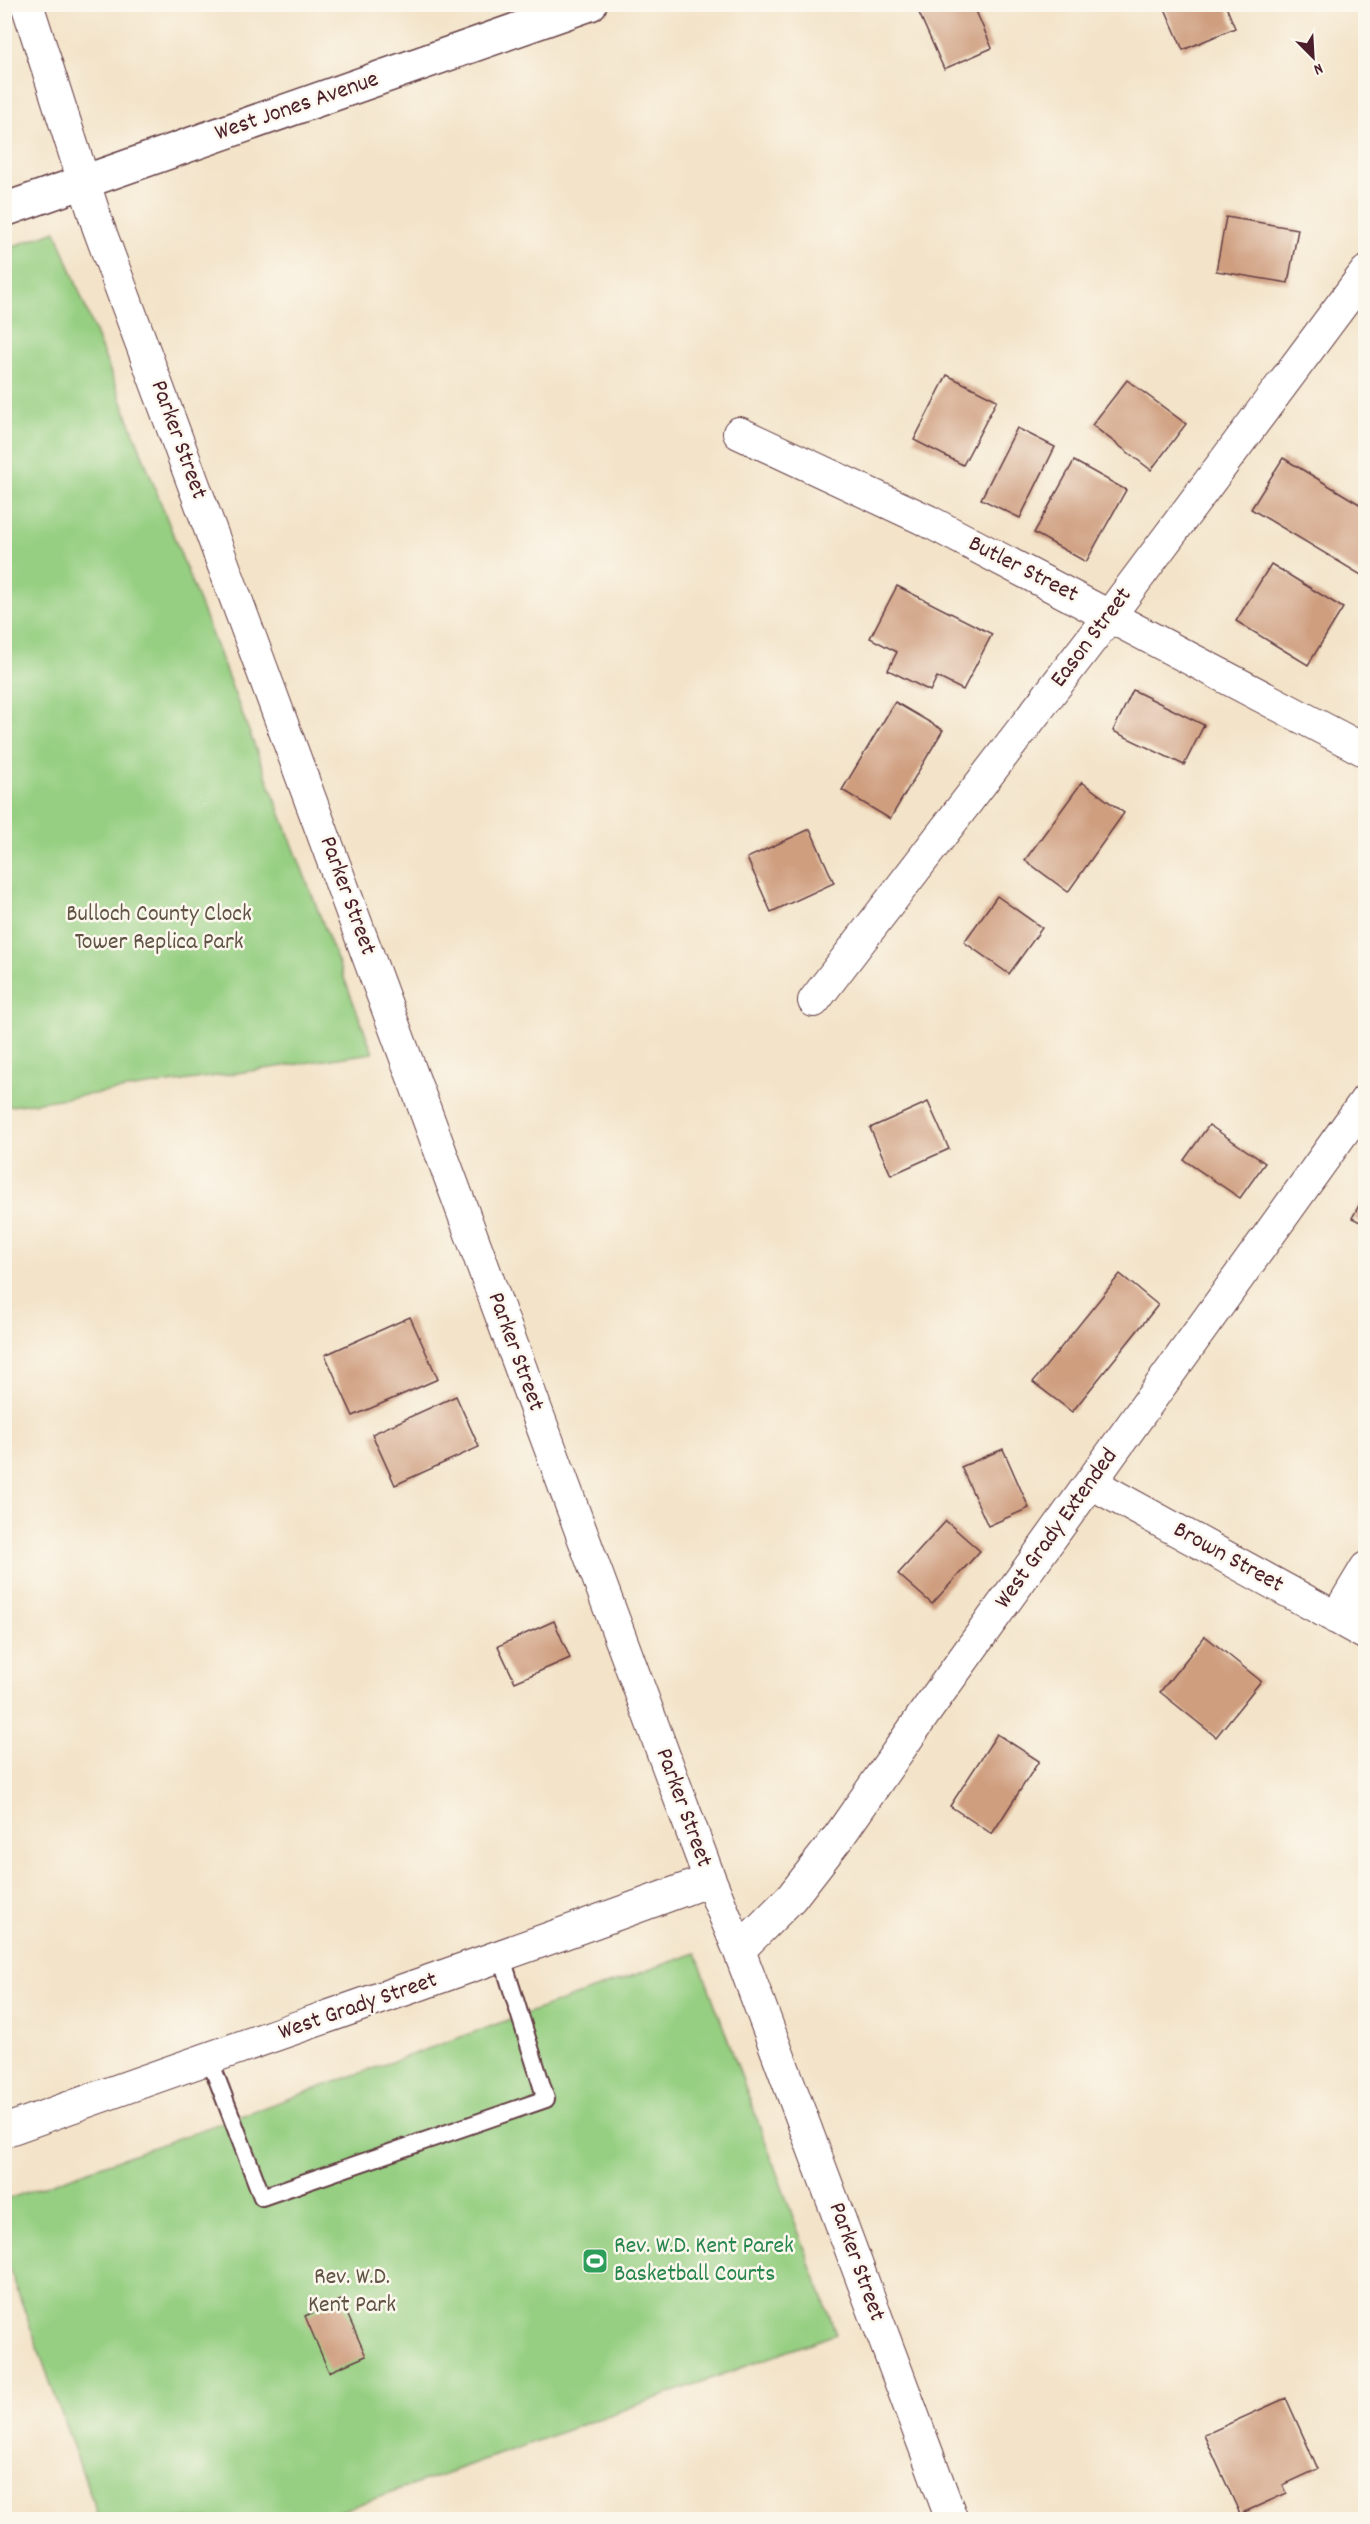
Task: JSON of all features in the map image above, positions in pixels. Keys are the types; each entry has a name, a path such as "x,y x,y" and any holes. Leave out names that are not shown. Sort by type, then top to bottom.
{"street":[{"name":"Parker Street","path":"27,4 82,182 710,1881 739,1950 952,2520"},
{"name":"West Jones Avenue","path":"4,210 590,4"},
{"name":"Eason Street","path":"814,1001 1110,615 1365,272"},
{"name":"Butler Street","path":"739,432 928,521 1365,751"},
{"name":"West Grady Extended","path":"739,1950 791,1898 840,1835 924,1714 1365,1100"},
{"name":"Brown Street","path":"1091,1483 1365,1634"},
{"path":"1336,1618 1365,1568"},
{"name":"West Grady Street","path":"4,2132 209,2058 502,1958 710,1881"}],"lane":[{"path":"209,2058 262,2197 546,2099 502,1958"}],"green space":[{"name":"Bulloch County Clock Tower Replica Park","path":"56,231 373,1053 5,1107 5,249"},
{"name":"Rev. W.D. Kent Park","path":"696,1953 836,2334 318,2519 99,2519 5,2256 5,2200"}],"building":[{"path":"915,4 973,4 992,48 944,69"},
{"path":"1163,4 1225,4 1235,28 1183,50"},
{"path":"1226,217 1298,229 1288,283 1216,271"},
{"path":"947,375 997,400 963,465 914,440"},
{"path":"1127,380 1186,424 1151,470 1092,425"},
{"path":"1017,428 1055,447 1020,518 981,499"},
{"path":"1283,458 1366,508 1366,578 1251,509"},
{"path":"1074,461 1126,490 1086,562 1034,533"},
{"path":"1271,564 1343,608 1308,665 1236,621"},
{"path":"897,586 992,634 963,690 937,677 930,691 888,670 897,652 870,638"},
{"path":"1133,690 1204,725 1184,765 1113,731"},
{"path":"895,702 943,730 890,819 842,790"},
{"path":"1082,782 1124,813 1068,892 1025,860"},
{"path":"810,829 834,883 771,912 747,858"},
{"path":"997,896 1042,928 1009,974 964,942"},
{"path":"928,1102 949,1149 891,1175 870,1128"},
{"path":"1209,1125 1265,1163 1240,1198 1184,1160"},
{"path":"1366,1193 1366,1225 1352,1218"},
{"path":"1120,1274 1158,1305 1072,1412 1033,1382"},
{"path":"410,1317 438,1379 353,1416 325,1355"},
{"path":"456,1396 479,1447 395,1485 372,1434"},
{"path":"1003,1449 1029,1508 988,1526 961,1467"},
{"path":"946,1521 980,1551 932,1604 898,1574"},
{"path":"554,1621 570,1658 515,1682 498,1646"},
{"path":"1205,1636 1261,1681 1216,1737 1160,1692"},
{"path":"997,1734 1039,1761 992,1834 950,1806"},
{"path":"341,2300 366,2356 329,2372 305,2316"},
{"path":"1286,2398 1318,2469 1283,2485 1287,2493 1240,2514 1204,2435"}],"place":[{"name":"Rev. W.D. Kent Parek Basketball Courts","path":"595,2261"}]}
